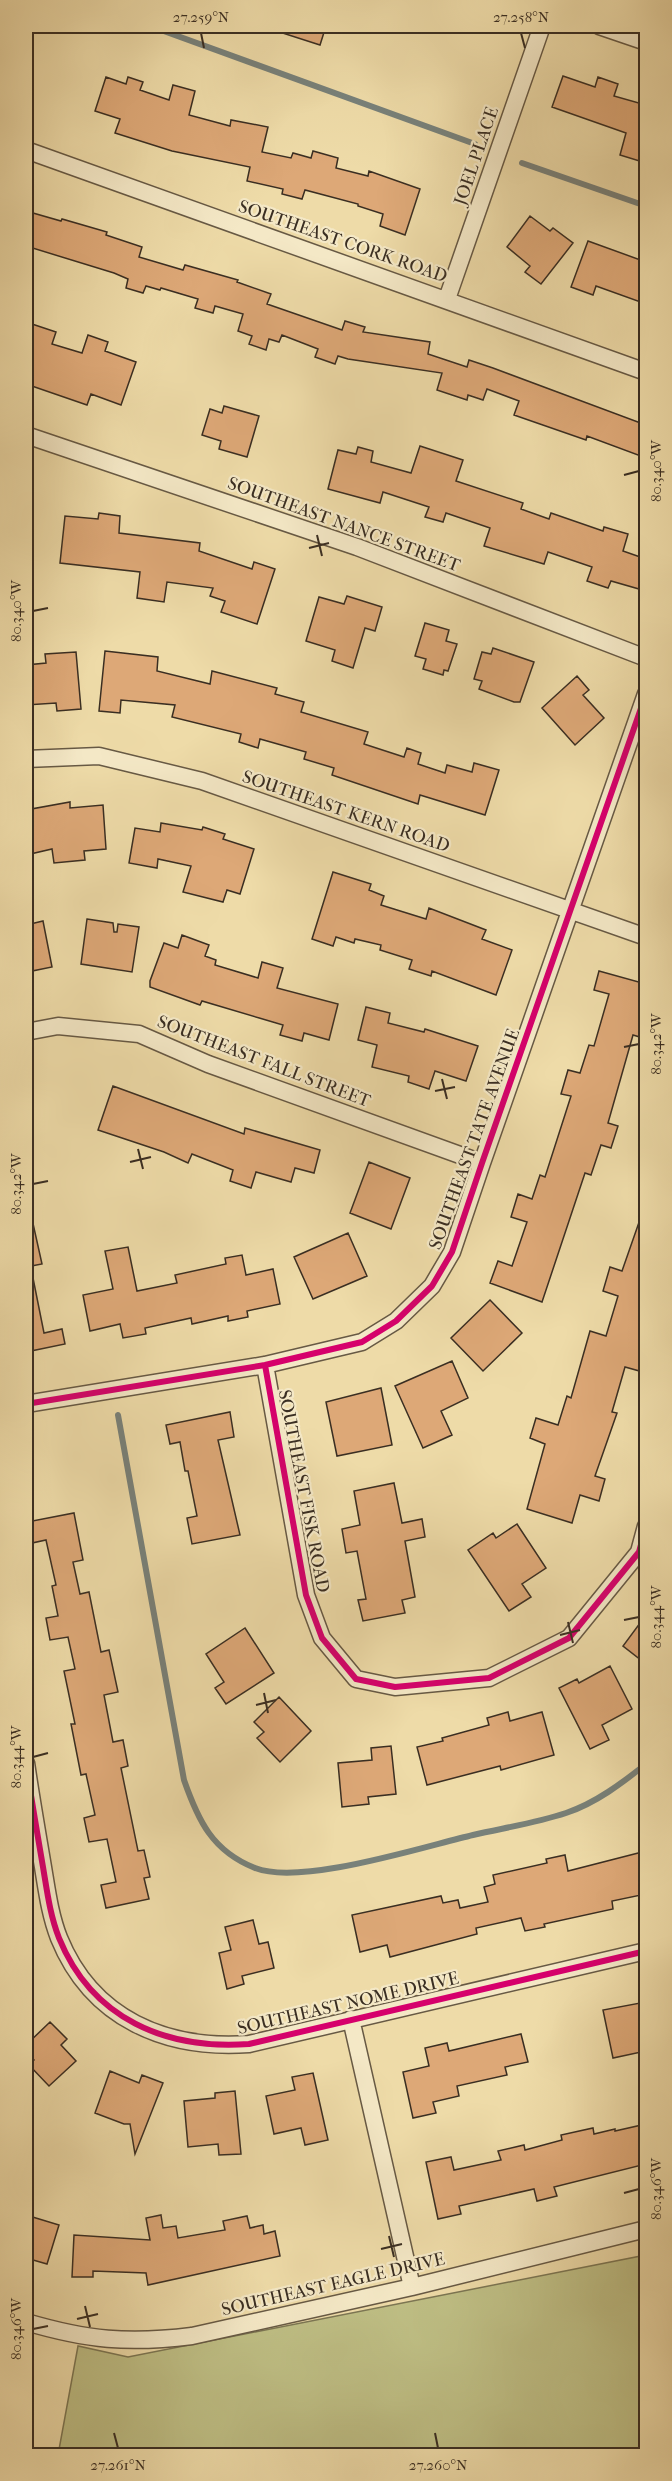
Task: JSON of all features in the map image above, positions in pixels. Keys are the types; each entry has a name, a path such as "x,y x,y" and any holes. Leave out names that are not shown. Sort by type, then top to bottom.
{"street":[{"name":"JOEL PLACE","path":"447,299 542,26"},
{"path":"599,26 646,42"},
{"name":"SOUTHEAST CORK ROAD","path":"26,150 646,372"},
{"name":"SOUTHEAST NANCE STREET","path":"26,435 357,547 646,658"},
{"name":"SOUTHEAST TATE AVENUE","path":"26,1404 265,1365 362,1342 396,1321 432,1286 452,1252 646,694"},
{"name":"SOUTHEAST KERN ROAD","path":"26,759 99,756 202,781 364,839 572,909 646,937"},
{"name":"SOUTHEAST FALL STREET","path":"26,1032 58,1026 138,1034 208,1064 482,1163"},
{"name":"SOUTHEAST FISK ROAD","path":"265,1365 306,1595 322,1638 356,1679 395,1687 489,1678 570,1638 639,1551 646,1526"},
{"name":"SOUTHEAST NOME DRIVE","path":"26,1763 51,1914 70,1960 85,1982 106,2003 129,2020 167,2038 224,2046 249,2044 646,1951"},
{"path":"351,2019 412,2287"},
{"name":"SOUTHEAST EAGLE DRIVE","path":"26,2322 58,2331 116,2341 156,2341 192,2336 412,2287 646,2229"}],"green space":[{"path":"646,2255 646,2455 58,2455 78,2346 128,2357"}],"building":[{"path":"270,26 326,26 320,45 270,29"},
{"path":"563,76 595,87 598,77 618,84 614,96 646,105 646,163 620,155 626,133 552,107"},
{"path":"106,77 126,84 128,77 143,82 140,90 169,100 173,85 195,91 189,115 230,126 231,120 268,127 262,152 291,158 293,153 311,158 313,151 338,158 336,168 368,176 369,171 420,189 405,235 380,226 383,214 358,206 358,204 305,190 302,199 282,194 283,189 247,181 250,167 172,151 115,133 120,119 95,111"},
{"path":"26,211 107,232 106,235 142,247 139,257 183,270 185,265 238,280 237,282 271,294 267,304 342,330 345,321 365,327 363,332 430,342 428,354 467,367 469,360 646,425 646,458 587,436 586,440 514,415 519,401 487,389 483,400 468,395 467,400 437,390 442,373 338,356 335,364 315,357 318,349 282,335 279,342 269,339 266,350 249,344 252,336 238,331 243,314 215,306 213,313 195,308 198,299 161,288 160,290 146,286 143,293 126,288 128,279 114,273 26,246"},
{"path":"530,216 550,231 553,228 573,243 541,284 525,272 530,266 507,247"},
{"path":"588,241 646,262 646,304 596,286 593,295 571,287"},
{"path":"26,322 56,332 52,344 82,353 88,335 108,342 105,351 136,362 121,405 91,394 87,405 26,384 31,366 26,364"},
{"path":"224,406 259,416 247,457 219,449 221,441 202,435 210,409 222,413"},
{"path":"420,446 463,460 456,481 523,503 521,509 549,519 551,513 603,531 604,527 628,534 623,551 646,559 639,589 611,581 608,588 587,581 592,567 548,552 544,564 484,546 490,528 446,513 443,522 425,517 429,507 383,492 380,503 328,489 338,450 356,454 358,447 373,451 371,462 411,473"},
{"path":"99,513 120,516 119,533 200,543 199,551 252,569 254,562 275,569 257,624 221,612 225,601 210,596 213,588 167,582 164,602 137,598 140,572 60,563 65,516 98,519"},
{"path":"347,596 382,607 375,631 365,628 353,668 332,661 335,650 306,641 319,597 344,604"},
{"path":"425,623 449,630 446,641 457,644 448,671 444,670 443,675 423,669 426,659 415,656"},
{"path":"493,648 534,662 520,702 514,702 479,689 482,681 474,679 482,652 491,654"},
{"path":"105,651 158,657 157,671 210,684 212,671 277,688 275,694 304,702 301,712 368,732 364,744 404,757 407,748 421,753 418,764 445,773 447,765 472,772 474,763 499,770 485,815 420,795 418,804 332,775 334,768 304,759 306,752 260,739 258,748 239,742 241,734 172,717 175,705 121,700 120,713 99,711"},
{"path":"76,652 81,709 57,711 56,703 26,705 26,665 46,663 45,654"},
{"path":"577,676 589,690 583,695 604,718 575,745 542,708"},
{"path":"70,802 70,808 103,805 106,849 84,851 85,860 54,863 52,849 26,855 26,810"},
{"path":"161,823 202,830 203,827 225,834 223,839 254,849 240,894 227,890 223,902 183,892 191,866 158,859 157,868 129,863 135,828 160,832"},
{"path":"333,872 371,884 369,890 384,896 381,905 426,919 429,908 486,930 482,939 512,950 496,995 432,971 431,976 409,969 412,960 380,950 381,945 355,939 354,943 336,937 333,946 312,939"},
{"path":"87,919 113,923 114,932 117,932 118,924 139,927 132,972 81,964"},
{"path":"43,921 52,967 32,971 30,961 26,962 26,925"},
{"path":"182,935 209,945 205,956 216,960 215,965 258,978 262,962 283,968 277,988 338,1004 329,1040 304,1033 302,1041 280,1035 283,1025 202,1001 200,1005 150,987 150,981 164,943 178,948"},
{"path":"599,971 646,984 646,1024 643,1038 633,1035 608,1123 618,1126 611,1148 601,1145 591,1175 585,1173 542,1302 490,1283 498,1261 512,1266 527,1222 511,1217 518,1194 532,1199 540,1175 545,1177 571,1096 561,1094 568,1070 580,1073 589,1045 594,1046 609,994 594,990"},
{"path":"366,1007 390,1013 388,1023 424,1032 425,1029 478,1046 466,1081 435,1071 429,1089 408,1082 409,1076 372,1067 377,1045 358,1040"},
{"path":"113,1086 244,1134 245,1128 320,1150 314,1173 295,1168 291,1182 256,1172 251,1188 230,1181 233,1170 192,1154 188,1163 164,1152 98,1130"},
{"path":"369,1162 410,1178 391,1229 350,1213"},
{"path":"644,1208 646,1209 646,1362 643,1372 625,1367 612,1412 617,1413 595,1476 605,1479 599,1501 580,1495 572,1523 527,1509 545,1444 530,1438 536,1418 558,1425 567,1396 571,1398 590,1331 606,1336 618,1296 603,1291 610,1267 622,1271"},
{"path":"26,1219 32,1219 42,1264 26,1267"},
{"path":"348,1233 367,1276 313,1299 294,1257"},
{"path":"128,1247 137,1291 177,1283 175,1275 226,1264 225,1258 242,1255 246,1275 273,1269 280,1304 247,1311 248,1317 228,1321 228,1316 192,1324 191,1318 145,1328 146,1334 123,1338 120,1324 90,1331 83,1295 113,1289 105,1251"},
{"path":"33,1278 44,1333 62,1329 65,1344 26,1352 26,1279"},
{"path":"490,1300 522,1333 483,1371 451,1338"},
{"path":"452,1361 468,1398 441,1411 452,1435 423,1448 395,1386"},
{"path":"381,1388 392,1445 337,1456 326,1402"},
{"path":"230,1412 234,1437 218,1440 240,1535 192,1544 187,1518 197,1516 188,1471 185,1471 180,1442 170,1444 166,1425"},
{"path":"394,1483 402,1523 422,1519 425,1537 405,1541 415,1597 402,1600 405,1613 363,1621 358,1600 366,1599 357,1551 346,1553 342,1529 360,1525 354,1491"},
{"path":"74,1513 83,1560 73,1562 80,1594 89,1592 101,1652 109,1650 118,1692 104,1695 113,1742 123,1740 128,1766 121,1768 138,1851 144,1850 150,1877 144,1878 149,1899 106,1908 101,1885 116,1882 107,1839 89,1842 84,1818 95,1815 86,1774 81,1775 71,1724 75,1724 64,1671 75,1669 68,1637 50,1640 46,1618 58,1616 52,1586 56,1585 46,1540 32,1543 27,1522"},
{"path":"517,1524 546,1568 522,1584 531,1597 509,1611 468,1550 493,1533 496,1538"},
{"path":"646,1615 646,1664 623,1646"},
{"path":"245,1628 274,1673 226,1704 215,1688 224,1682 206,1654"},
{"path":"610,1666 632,1709 602,1725 609,1740 590,1749 559,1688 577,1679 579,1683"},
{"path":"279,1697 311,1731 280,1762 257,1738 264,1732 254,1722"},
{"path":"508,1712 510,1721 542,1712 554,1755 501,1770 500,1766 427,1785 417,1747 443,1741 442,1738 489,1725 487,1718"},
{"path":"391,1746 396,1794 368,1797 369,1804 342,1807 338,1763 372,1760 371,1748"},
{"path":"646,1851 646,1894 612,1901 613,1909 544,1924 545,1927 525,1931 521,1918 476,1928 477,1934 390,1957 387,1945 360,1952 352,1915 441,1896 443,1903 458,1900 460,1908 488,1902 484,1887 495,1884 493,1875 547,1863 546,1859 565,1855 568,1871"},
{"path":"253,1920 259,1944 268,1942 274,1968 242,1976 244,1984 227,1989 219,1953 231,1950 225,1927"},
{"path":"640,2003 642,2012 646,2011 646,2051 613,2058 603,2010"},
{"path":"50,2022 67,2039 61,2045 76,2061 49,2086 29,2065 34,2060 26,2051 26,2045"},
{"path":"521,2034 528,2062 505,2067 507,2075 457,2086 459,2096 433,2102 436,2113 413,2118 403,2072 429,2066 425,2048 447,2043 449,2051"},
{"path":"110,2071 139,2083 142,2075 163,2083 135,2154 130,2124 95,2113"},
{"path":"313,2073 328,2140 305,2145 301,2128 274,2134 266,2096 295,2090 292,2077"},
{"path":"235,2091 241,2154 219,2155 218,2144 188,2147 184,2101 215,2098 215,2093"},
{"path":"646,2124 646,2164 554,2187 557,2196 537,2201 534,2189 459,2206 461,2214 438,2219 426,2162 451,2157 454,2170 501,2160 498,2151 524,2145 525,2150 562,2140 561,2135 593,2128 594,2134"},
{"path":"26,2215 59,2225 47,2264 26,2258"},
{"path":"161,2215 163,2228 176,2226 178,2238 225,2230 223,2221 247,2216 250,2228 263,2225 264,2234 275,2231 280,2256 148,2285 146,2273 93,2271 93,2277 72,2277 74,2235 150,2240 146,2218"}],"waterway":[{"path":"150,26 475,144"},
{"path":"522,163 646,206"},
{"path":"118,1415 184,1780 201,1821 209,1833 228,1853 240,1861 255,1868 275,1872 331,1869 543,1820 577,1809 598,1798 646,1764"}],"cycle path":[{"path":"26,1404 265,1365 362,1342 396,1321 432,1286 452,1252 646,694"},
{"path":"265,1365 306,1595 322,1638 356,1679 395,1687 489,1678 569,1638 639,1552 646,1526"},
{"path":"26,1763 49,1903 59,1938 73,1966 91,1990 112,2009 135,2024 161,2034 189,2041 249,2044 646,1951"}]}
